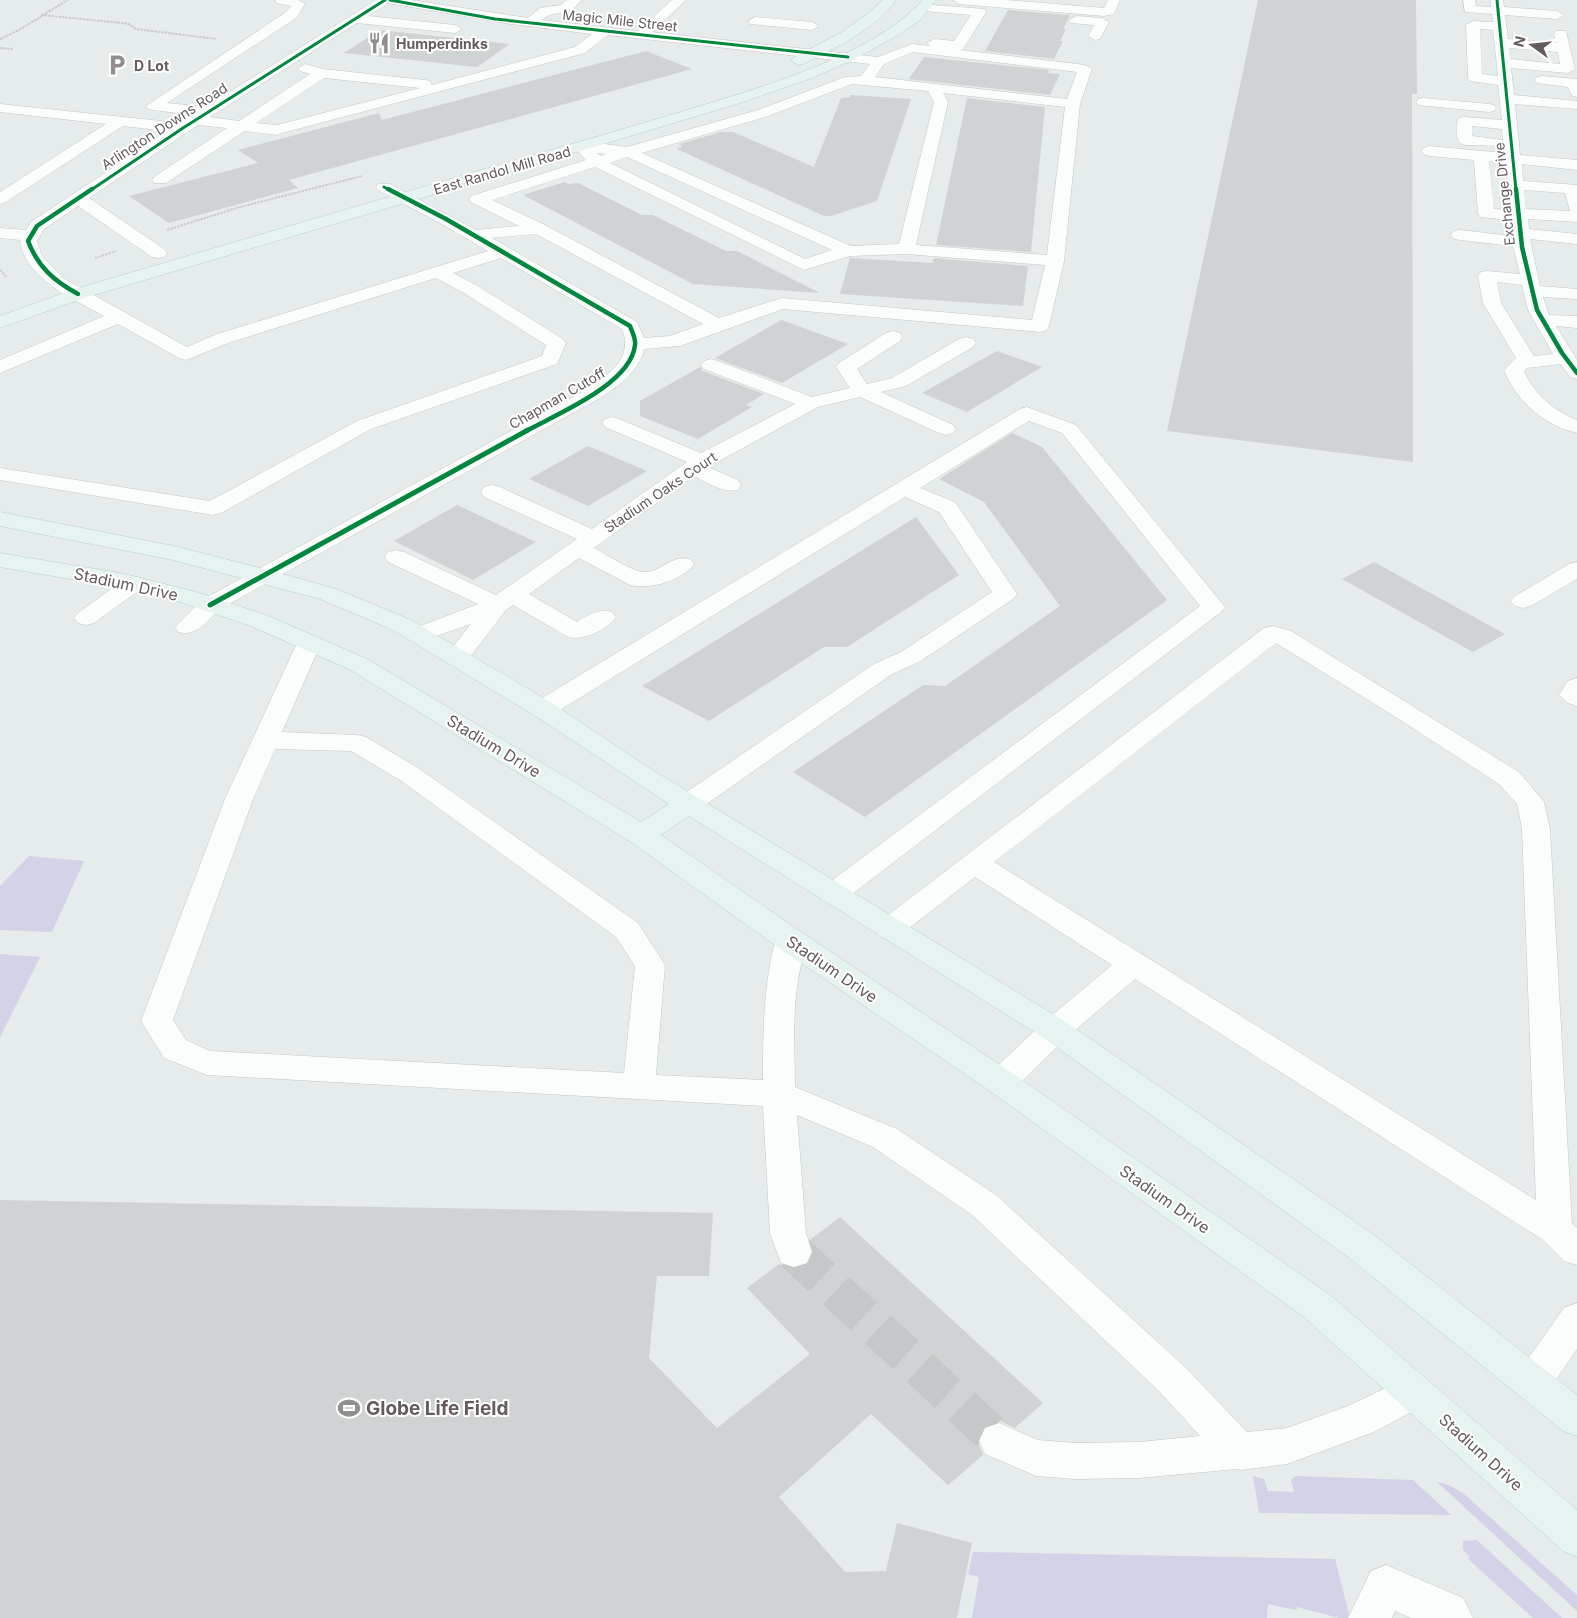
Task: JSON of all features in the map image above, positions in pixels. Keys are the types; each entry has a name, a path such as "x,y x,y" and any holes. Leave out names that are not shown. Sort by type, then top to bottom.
{"main road":[{"path":"784,68 816,53 871,17 890,0"},
{"name":"East Randol Mill Road","path":"0,322 78,294 404,190 582,146 739,99 807,76 889,35 914,18 927,4"},
{"name":"East Randol Mill Road","path":"469,163 564,137 726,88"},
{"path":"134,260 176,248"},
{"path":"39,289 82,275"},
{"path":"0,519 174,553 264,576 328,594 402,625 543,709 688,804 1055,1030 1360,1246 1577,1418"},
{"name":"Stadium Drive","path":"0,560 133,584 188,597 257,620 309,642 358,664 641,835 790,940 1001,1082 1317,1306 1577,1537"},
{"path":"641,835 688,804"}],"street":[{"path":"153,106 291,15 299,4 281,0"},
{"name":"Arlington Downs Road","path":"31,236 37,226 78,198 196,120 385,0"},
{"name":"Magic Mile Street","path":"390,0 530,23 737,44 879,61"},
{"path":"530,23 546,11 565,8 576,0"},
{"path":"641,35 680,0"},
{"path":"927,4 960,3 1104,12 1109,11 1114,0"},
{"path":"1469,0 1470,9 1528,116"},
{"path":"1500,64 1568,68 1552,0"},
{"path":"960,3 980,12 1102,22 1095,36"},
{"path":"936,21 960,3"},
{"path":"737,44 767,7"},
{"path":"889,35 920,36 927,42 958,46 980,12"},
{"path":"1423,102 1500,64 1557,15"},
{"path":"355,19 471,31"},
{"path":"755,22 812,26"},
{"path":"1577,93 1574,83 1500,64 1473,25 1473,42 1500,64 1577,105"},
{"path":"136,104 153,106 196,120 240,127 277,130 580,50 604,31"},
{"path":"1526,32 1500,64 1464,121 1465,140 1577,165"},
{"path":"1544,33 1561,34"},
{"path":"560,40 590,43"},
{"name":"Exchange Drive","path":"1473,42 1500,64 1518,209 1538,310 1528,324 1571,366"},
{"path":"375,190 404,190 473,235 630,326 636,344 673,342 782,303 1040,326 1055,261 1073,104 1085,69 912,48 879,61 865,80"},
{"path":"1433,89 1500,64 1563,48"},
{"path":"340,62 475,77"},
{"path":"284,65 321,73 439,86"},
{"path":"160,180 321,73"},
{"path":"718,325 477,198 763,113 850,80 932,87 1073,104"},
{"path":"906,249 941,102 932,87"},
{"path":"0,108 23,94"},
{"path":"0,108 119,122 196,120"},
{"path":"0,199 119,122"},
{"path":"564,137 582,146 628,152 848,251"},
{"path":"582,146 597,162 804,265 848,251 906,249 1055,261"},
{"path":"1428,151 1481,156 1512,150 1577,151"},
{"path":"1481,156 1486,213 1518,209 1577,217"},
{"path":"1483,173 1518,209 1577,239"},
{"path":"1460,235 1518,209 1572,189 1577,210"},
{"path":"78,198 158,253"},
{"path":"473,235 538,229"},
{"path":"0,232 31,236 28,241 34,258 57,282 186,354 224,338 503,252"},
{"path":"0,474 213,508 364,425 550,360 556,343 470,289 439,273"},
{"path":"1577,294 1487,276 1492,304 1528,324 1577,322"},
{"path":"0,367 118,317"},
{"path":"1528,324 1528,361"},
{"path":"893,337 846,368 862,391 946,429"},
{"name":"Stadium Oaks Court","path":"419,635 505,600 698,464 811,403 899,382 966,343"},
{"name":"Chapman Cutoff","path":"187,627 210,605 593,394 621,375 629,363 636,344"},
{"path":"1571,366 1528,361 1521,363 1514,370 1518,380 1530,396 1550,414 1565,423 1577,427"},
{"path":"711,365 811,403"},
{"path":"543,709 1027,414 1068,429 1213,607 833,894"},
{"path":"612,423 698,464 730,486"},
{"path":"688,804 883,669 910,657 1005,594 947,507 903,488"},
{"path":"492,492 586,543 638,580 662,576 682,564"},
{"path":"396,557 505,600 577,632 604,617"},
{"path":"1523,601 1577,569"},
{"path":"86,618 133,584"},
{"name":"Stadium Oaks Court","path":"457,657 505,600"},
{"path":"889,929 1273,633 1282,636 1509,778 1530,802 1536,829 1566,1240"},
{"path":"309,642 238,799 157,1021 174,1049 207,1063 780,1094 885,1138 984,1205 1172,1379 1240,1452"},
{"path":"1577,686 1572,695 1577,698"},
{"path":"265,740 357,743 409,774 627,930 650,965 638,1086"},
{"path":"974,863 1566,1240"},
{"path":"790,940 782,984 779,1026 780,1094 788,1233 794,1252"},
{"path":"1001,1082 1055,1030 1102,992 1133,963"},
{"path":"1533,1382 1577,1318"},
{"path":"999,1441 1036,1458 1075,1460 1139,1460 1240,1452 1287,1446 1360,1418 1413,1392"},
{"path":"1369,1618 1386,1586 1448,1613 1452,1618"}],"path":[{"path":"0,39 19,31 41,15 68,0"},
{"path":"41,15 122,23 129,24 136,29 181,34"},
{"path":"0,48 14,49"},
{"path":"143,243 158,233 202,217 362,176"},
{"path":"0,270 7,277"}],"shaded area":[{"path":"29,856 84,861 52,932 0,930 0,886"},
{"path":"0,954 40,957 0,1037"},
{"path":"1253,1476 1264,1479 1268,1491 1294,1492 1291,1480 1296,1476 1413,1480 1451,1515 1259,1513"},
{"path":"1437,1482 1449,1485 1464,1494 1577,1595 1577,1611"},
{"path":"1477,1540 1562,1618 1533,1618 1468,1559 1470,1557 1463,1550 1463,1541"},
{"path":"973,1552 1335,1559 1350,1618 1339,1618 1297,1607 1296,1610 1268,1604 1267,1618 972,1618 979,1577 968,1574"}],"building":[{"path":"1258,0 1416,0 1417,94 1412,94 1413,462 1167,431"},
{"path":"1008,10 1070,15 1063,29 1066,29 1060,41 1063,41 1054,59 985,51"},
{"path":"380,30 510,44 477,67 344,53"},
{"path":"646,51 692,69 289,180 298,188 169,223 129,196 258,163 238,150 379,113 382,120"},
{"path":"924,57 1049,70 1048,73 1060,74 1050,95 909,79"},
{"path":"850,95 911,99 877,201 831,216 824,216 677,149 682,146 679,144 721,132 733,132 814,167 841,98 850,97"},
{"path":"967,98 1045,107 1031,252 936,245"},
{"path":"565,182 568,184 578,183 642,215 653,215 726,251 737,251 820,293 693,284 523,195"},
{"path":"850,258 932,263 934,258 1028,266 1023,306 840,294"},
{"path":"781,320 848,344 782,383 715,358"},
{"path":"997,351 1042,367 967,412 922,393"},
{"path":"700,367 703,371 764,394 746,405 752,407 698,439 640,416 640,401"},
{"path":"1012,433 1042,447 1167,600 865,817 793,772 923,685 945,686 1060,606 984,502 939,479"},
{"path":"588,446 647,471 588,506 529,479"},
{"path":"457,505 536,542 473,580 394,541"},
{"path":"916,517 959,575 847,647 824,647 709,721 642,686"},
{"path":"1374,562 1505,634 1473,652 1342,579"},
{"name":"Globe Life Field","path":"0,1200 713,1213 709,1276 657,1276 649,1358 717,1428 810,1354 747,1288 779,1264 793,1269 808,1265 814,1253 810,1240 840,1217 1043,1403 1015,1428 1000,1421 984,1426 977,1440 983,1455 948,1485 871,1414 779,1497 845,1572 886,1571 897,1523 972,1543 957,1618 0,1618"}],"tunnel":[{"path":"794,1252 999,1441"}],"cycle path":[{"path":"78,294 53,278 36,259 28,241 37,226 183,128 385,0"},
{"path":"390,0 495,19 848,57"},
{"path":"1497,0 1522,247 1537,310 1562,353 1577,373"},
{"path":"210,605 593,394 620,374 633,354 635,340 630,326 446,219 384,187"}],"place":[{"name":"Humperdinks","path":"379,43"},
{"name":"D Lot","path":"117,65"},
{"name":"Globe Life Field","path":"349,1408"}]}
